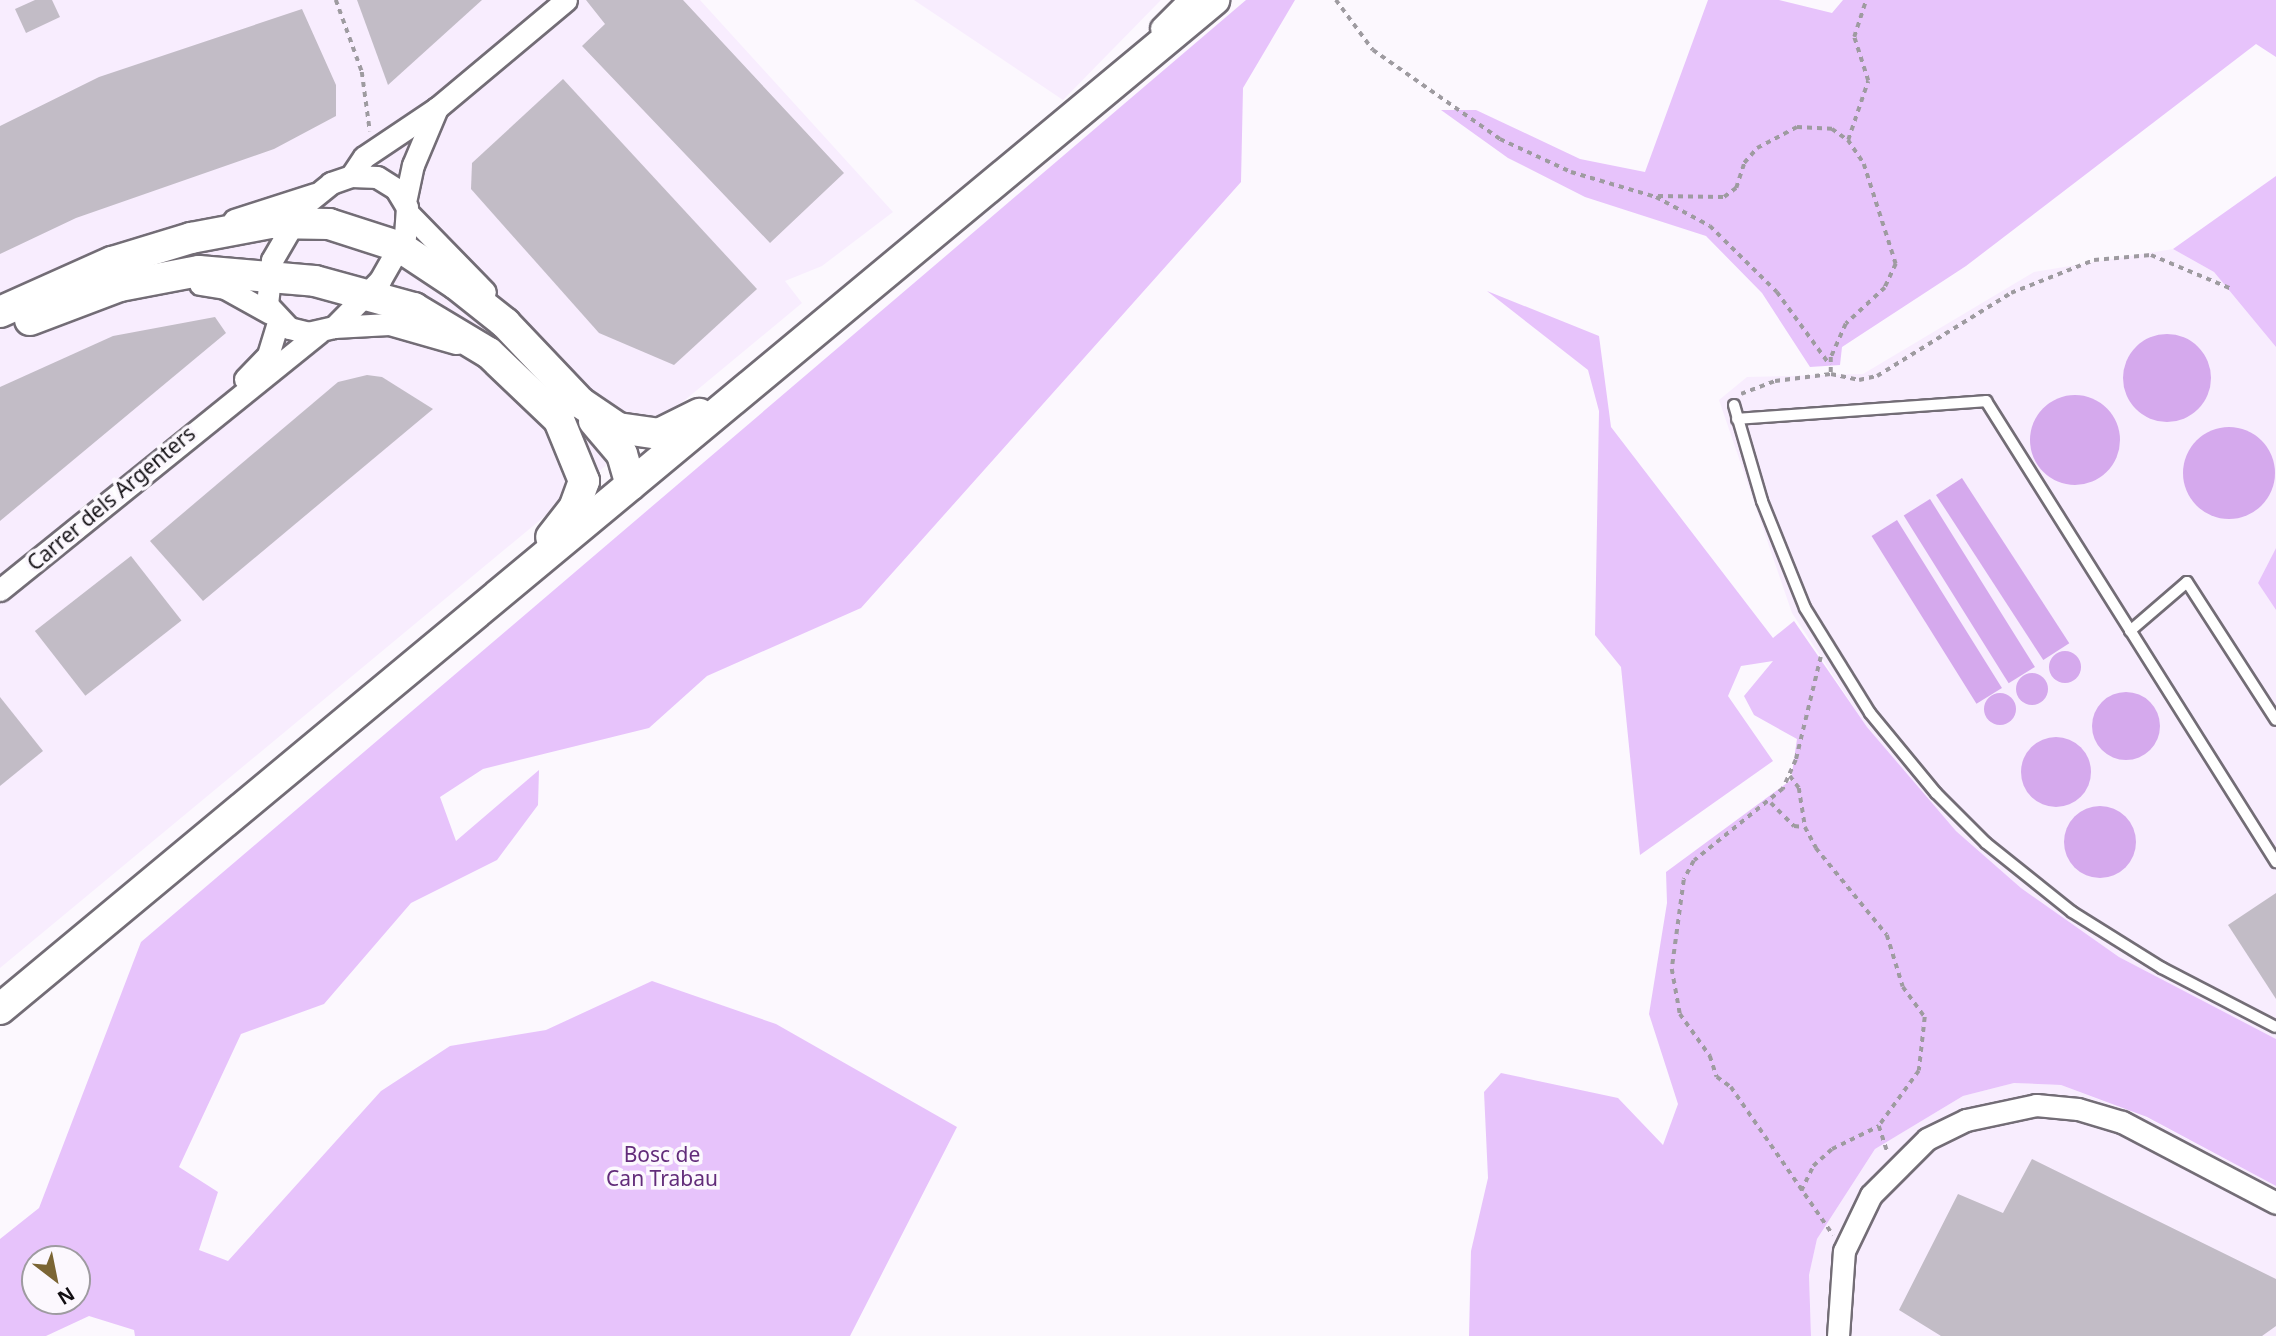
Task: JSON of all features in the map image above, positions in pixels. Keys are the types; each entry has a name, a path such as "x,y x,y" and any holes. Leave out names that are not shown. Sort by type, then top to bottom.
{"street":[{"path":"528,35 547,0"},
{"path":"0,312 112,262 216,231 257,211 315,194 351,176 372,151 438,108 528,35 566,0"},
{"path":"1066,123 1189,0"},
{"path":"0,1009 1214,0"},
{"path":"400,247 413,165 438,108"},
{"path":"351,176 377,177 487,294 570,411 611,475 631,485"},
{"path":"274,318 267,275 290,222 315,194"},
{"path":"216,231 290,222 348,227 400,247 505,323"},
{"name":"Carrer dels Argenters","path":"222,406 240,398 327,330 369,293 400,247"},
{"path":"0,332 120,286 167,275 267,275 369,293 443,322 570,411 645,436 679,425 760,379"},
{"path":"167,275 225,288 299,332 403,326 489,353"},
{"name":"Carrer dels Argenters","path":"0,590 222,406 268,355 274,318"},
{"path":"508,588 583,492 582,471 570,411"},
{"path":"1838,1336 1844,1251 1871,1195 1894,1167 1927,1139 1966,1119 2000,1110 2057,1107 2122,1122 2276,1203"}],"lane":[{"path":"1737,419 1986,401 2276,862"},
{"path":"1734,405 1792,583 1826,647 1891,741 2004,859 2116,942 2276,1027"},
{"path":"2130,631 2187,582 2276,720"}],"path":[{"path":"336,0 362,72 372,151"},
{"path":"1336,0 1373,50 1500,139 1572,172 1656,197 1730,243 1777,292 1830,365"},
{"path":"1848,139 1868,81 1854,37 1866,0"},
{"path":"1656,197 1724,197 1736,188 1744,163 1758,148 1797,127 1832,129 1848,139 1864,164 1896,264 1885,288 1846,324 1830,365 1831,374"},
{"path":"1734,405 1753,388 1831,374 1859,380 1895,369 2011,293 2094,260 2151,255 2232,289"},
{"path":"1826,647 1809,691 1790,776 1771,803 1694,861 1684,880 1673,991 1680,1014 1710,1056 1717,1077 1731,1087 1844,1251"},
{"path":"1790,776 1799,788 1805,827 1823,859 1887,935 1903,987 1927,1027 1919,1071 1879,1126 1832,1149 1813,1166 1801,1191"},
{"path":"1771,803 1794,826 1805,827"},
{"path":"1879,1126 1894,1167"}],"shaded area":[{"path":"0,0 700,0 893,212 822,266 785,281 802,303 0,968"},
{"path":"914,0 1161,0 1063,100"},
{"path":"2173,249 2214,272 2276,347 2276,548 2258,583 2276,610 2276,1039 2119,957 2021,888 1956,831 1867,727 1792,613 1719,400 1747,377 1863,374 2034,272"},
{"path":"2158,334 2176,334 2192,341 2204,353 2211,369 2211,387 2204,403 2192,415 2176,422 2158,422 2142,415 2130,403 2123,387 2123,369 2130,353 2142,341"},
{"path":"2075,395 2092,399 2107,408 2116,423 2120,440 2116,457 2107,472 2092,481 2075,485 2058,481 2043,472 2034,457 2030,440 2034,423 2043,408 2058,399"},
{"path":"2229,427 2246,431 2261,441 2271,456 2275,473 2271,490 2261,505 2246,515 2229,519 2212,515 2197,505 2187,490 2183,473 2187,456 2197,441 2212,431"},
{"path":"1962,478 2069,643 2043,660 1936,495"},
{"path":"1930,499 2035,667 2009,683 1904,515"},
{"path":"1897,520 2002,688 1976,704 1872,536"},
{"path":"2065,651 2076,656 2081,667 2076,678 2065,683 2054,678 2049,667 2054,656"},
{"path":"2032,673 2043,678 2048,689 2043,700 2032,705 2021,700 2016,689 2021,678"},
{"path":"2119,692 2133,692 2145,697 2155,707 2160,726 2155,745 2145,755 2133,760 2119,760 2107,755 2097,745 2092,733 2092,719 2097,707 2107,697"},
{"path":"2000,693 2011,698 2016,709 2011,720 2000,725 1989,720 1984,709 1989,698"},
{"path":"2056,737 2081,747 2091,772 2081,797 2056,807 2031,797 2021,772 2031,747"},
{"path":"2107,806 2126,816 2134,828 2134,856 2126,868 2114,876 2093,878 2074,868 2066,856 2064,835 2074,816 2086,808"},
{"path":"2014,1083 2061,1085 2147,1118 2276,1186 2276,1336 1811,1336 1809,1274 1817,1239 1875,1149 1963,1096"}],"green space":[{"name":"Bosc de Can Trabau","path":"1246,0 1295,0 1243,88 1241,182 861,608 707,676 649,728 483,769 440,797 456,841 539,770 538,805 497,860 411,903 324,1004 241,1034 179,1167 218,1192 199,1250 228,1261 381,1091 450,1046 546,1030 652,981 776,1024 957,1127 850,1336 135,1336 134,1330 89,1316 46,1336 0,1336 0,1239 39,1208 141,942"},
{"path":"1708,0 1779,0 1832,13 1843,0 2276,0 2276,57 2256,44 1966,266 1842,347 1840,365 1810,367 1762,293 1706,236 1585,197 1508,158 1441,110 1476,110 1580,159 1645,172"},
{"path":"2276,176 2276,347 2214,272 2173,249"},
{"path":"1487,291 1599,336 1611,427 1773,638 1794,621 1867,727 1956,831 2021,888 2119,957 2276,1039 2276,1186 2147,1117 2061,1085 2014,1083 1963,1096 1875,1149 1817,1239 1809,1275 1811,1336 1469,1336 1471,1251 1488,1178 1484,1092 1501,1073 1618,1098 1663,1145 1678,1104 1649,1014 1667,903 1666,872 1791,780 1797,739 1754,715 1744,696 1773,661 1741,666 1728,696 1773,761 1640,855 1621,667 1595,635 1599,411 1588,370"},
{"path":"2276,548 2276,610 2258,583"}],"building":[{"path":"35,0 52,0 60,17 26,33 15,9"},
{"path":"357,0 482,0 388,85"},
{"path":"586,0 683,0 844,173 770,243 582,46 605,24"},
{"path":"302,9 336,85 336,116 274,149 76,218 0,254 0,126 99,77"},
{"path":"563,79 757,289 674,365 599,333 471,189 472,163"},
{"path":"215,317 226,333 0,521 0,387 113,336"},
{"path":"367,375 382,377 433,409 203,601 150,541 338,382"},
{"path":"131,556 181,621 85,696 35,631"},
{"path":"0,697 43,751 0,786"},
{"path":"2276,893 2276,999 2228,925"},
{"path":"2032,1159 2276,1279 2276,1326 2262,1336 1941,1336 1899,1310 1958,1194 2003,1213"}]}
